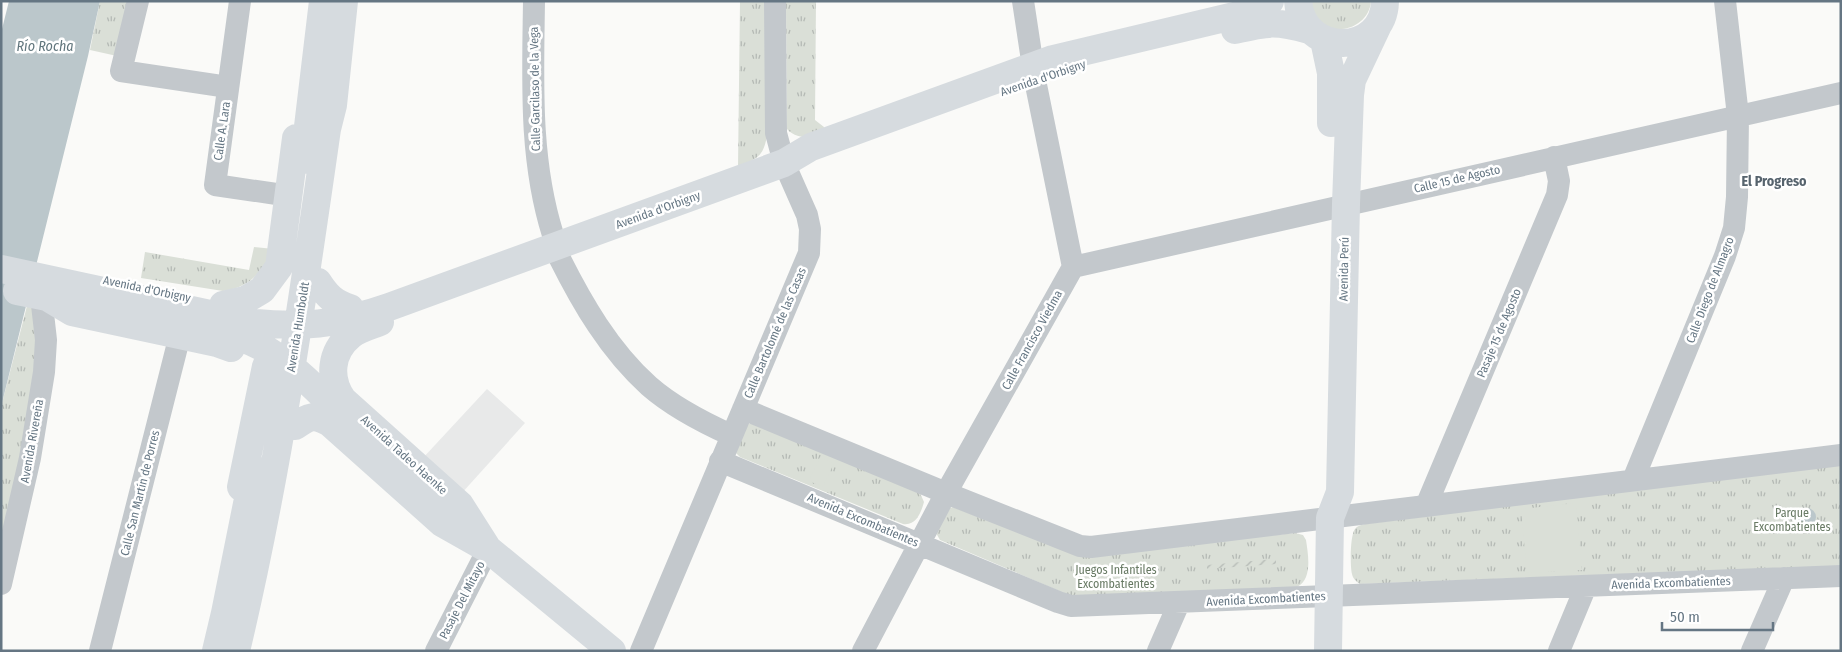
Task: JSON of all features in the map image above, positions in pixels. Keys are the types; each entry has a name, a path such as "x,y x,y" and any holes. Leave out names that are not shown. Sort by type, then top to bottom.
{"main road":[{"name":"Avenida Humboldt","path":"236,651 235,615 296,348 327,129 322,104 323,1"},
{"name":"Avenida Humboldt","path":"322,104 344,1"},
{"name":"Avenida d'Orbigny","path":"216,316 277,325 301,325 349,320 389,308 784,163 816,160 1034,73 1070,54 1242,14 1270,1"},
{"name":"Avenida Perú","path":"1298,1 1301,17 1317,35 1330,61 1337,207"},
{"name":"Avenida d'Orbigny","path":"1034,73 1074,66 1265,23 1286,23 1338,44 1354,42 1367,36 1381,13"},
{"name":"Avenida Perú","path":"1328,651 1330,518 1323,493 1337,207 1352,80 1381,13"},
{"path":"216,316 262,290 275,274 281,262 297,126 322,104 337,130 318,282 295,322"},
{"path":"235,615 223,573 266,365 261,355 264,333 295,322 322,317 556,246 566,230 589,235"},
{"name":"Avenida Tadeo Haenke","path":"488,549 460,505 343,400 338,393 334,377 335,357 351,335 364,328 556,246"},
{"path":"1,269 41,289 74,300 216,316 295,322 318,338 318,350 314,362 303,372 291,376 278,374 266,365 217,343 72,312 41,289 1,287"},
{"path":"318,282 328,297 350,308"},
{"path":"216,316 244,339 265,350 293,369 488,549"},
{"path":"235,615 262,580 295,426 303,372"},
{"name":"Avenida Tadeo Haenke","path":"295,426 312,416 330,423 442,523 488,549 612,651"},
{"name":"Avenida Humboldt","path":"216,651 235,615"}],"street":[{"path":"138,1 121,71 228,87"},
{"name":"Calle A. Lara","path":"240,1 215,185 290,196"},
{"name":"Calle Garcilaso de la Vega","path":"534,1 533,107 536,161 540,186 556,246 573,286 590,314 625,362 649,386 702,422 731,435"},
{"name":"Calle Bartolomé de las Casas","path":"641,651 809,253 811,240 807,215 784,163 776,133 774,1"},
{"path":"1022,1 1034,73 1073,267"},
{"name":"Calle Diego de Almagro","path":"1633,480 1725,256 1734,228 1737,197 1738,116 1725,1"},
{"name":"Calle 15 de Agosto","path":"1073,267 1841,93"},
{"name":"Pasaje 15 de Agosto","path":"1426,506 1557,195 1559,181 1554,157"},
{"name":"Calle Francisco Viedma","path":"863,651 946,493 1073,267"},
{"name":"Avenida Rivereña","path":"1,584 30,458 44,372 46,340 41,289"},
{"name":"Calle San Martín de Porres","path":"100,651 180,335"},
{"path":"743,409 946,493 1086,547 1633,480 1839,451"},
{"name":"Avenida Excombatientes","path":"720,461 1071,606 1841,576"},
{"name":"Pasaje Del Mitayo","path":"436,651 488,549"},
{"path":"1752,651 1784,578"},
{"path":"1558,651 1586,586"},
{"path":"1158,651 1179,603"}],"shaded area":[{"path":"487,389 525,423 461,494 422,459"}],"green space":[{"path":"100,1 129,1 117,56 90,50"},
{"path":"740,1 768,1 767,135 761,153 750,162 738,167"},
{"path":"786,1 816,1 815,120 824,127 823,137 799,136 787,129"},
{"path":"1311,1 1371,1 1369,11 1356,25 1337,29 1328,27 1320,22 1313,12"},
{"path":"254,247 274,249 274,253 253,278 233,289 223,291 141,278 145,252 249,270"},
{"path":"28,302 34,305 40,370 1,554 1,407"},
{"path":"751,423 920,493 924,502 919,514 915,521 903,524 740,457 736,453 742,427"},
{"path":"820,457 834,463 823,487 809,481"},
{"name":"Parque Excombatientes","path":"1841,464 1841,566 1360,584 1354,579 1352,574 1351,551 1353,532 1357,527 1365,524"},
{"path":"1576,503 1582,570 1527,573 1521,509"},
{"name":"Juegos Infantiles Excombatientes","path":"953,507 1077,555 1295,533 1303,535 1306,540 1307,572 1302,583 1297,587 1071,596 940,540 936,533 950,508"},
{"path":"1276,559 1276,564 1207,569 1207,565"}],"water":[{"name":"Río Rocha","path":"9,1 100,1 1,407 1,33"},
{"path":"1807,508 1813,511 1816,517 1813,523 1807,526 1801,523 1798,517 1801,511"}],"district":[{"name":"El Progreso","path":"1774,181"}]}
